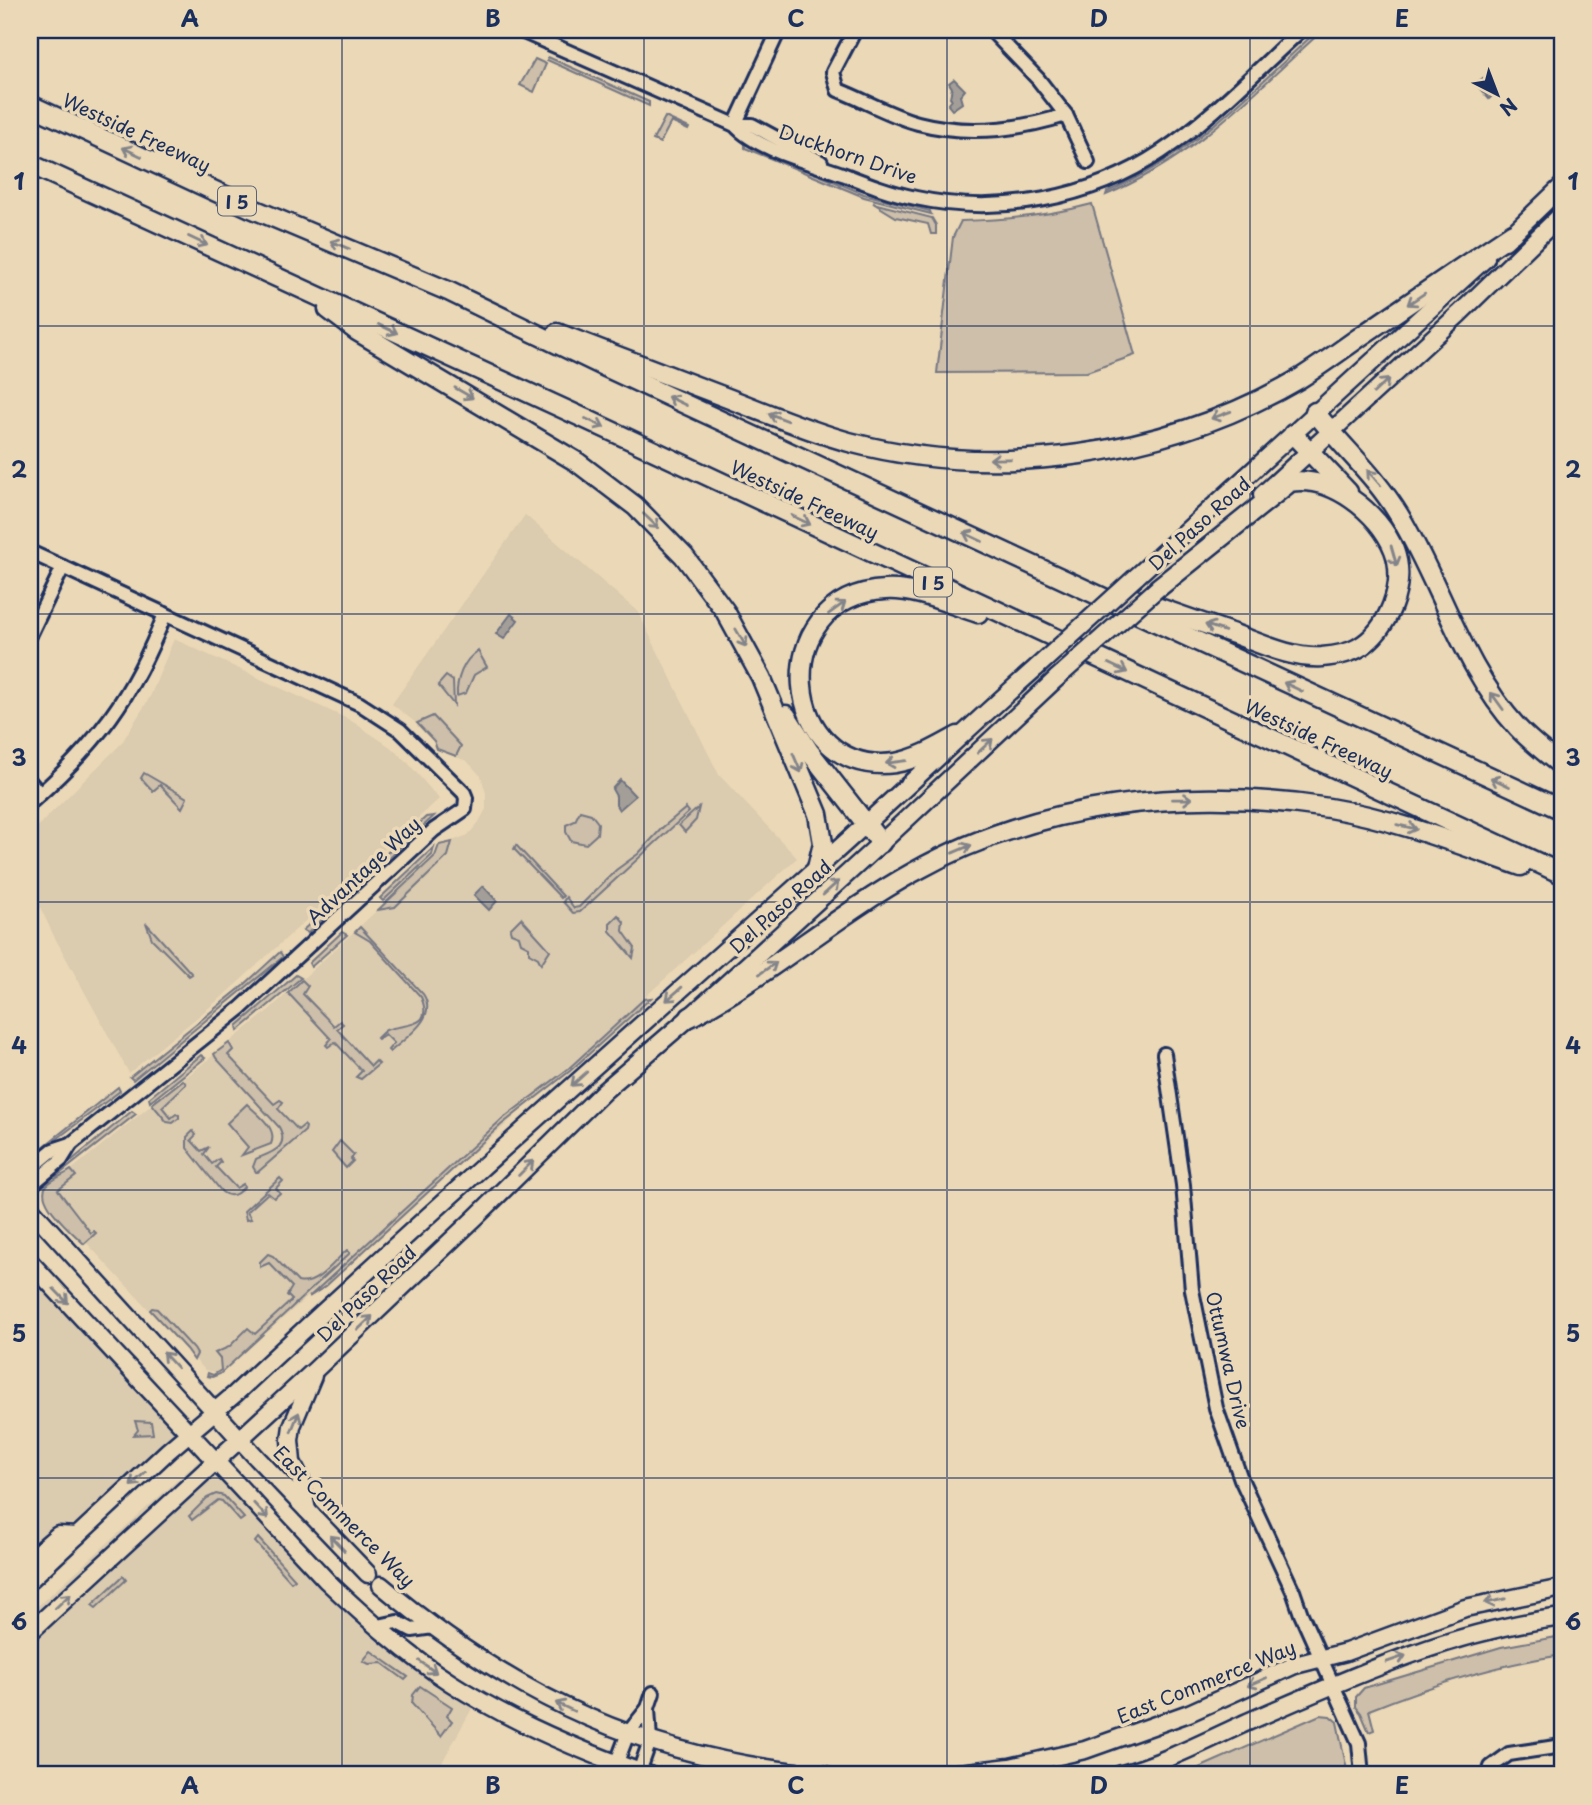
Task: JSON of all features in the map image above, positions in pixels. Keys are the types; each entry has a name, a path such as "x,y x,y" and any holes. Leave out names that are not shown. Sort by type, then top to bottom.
{"highway":[{"name":"Westside Freeway","path":"30,105 251,208 448,291 604,367 1562,810"},
{"name":"Westside Freeway","path":"30,164 1562,874"},
{"path":"448,291 778,418 849,442 935,457 1032,458 1073,455 1152,439 1237,410 1298,379 1513,233"},
{"path":"303,290 357,331 576,462 635,506 704,580 725,611 761,677 809,751 881,843"},
{"path":"1315,412 1378,482 1401,517 1478,673 1497,702 1518,727 1562,766"},
{"path":"1035,565 1290,654 1321,657 1357,649 1370,639 1388,616 1395,598 1397,580 1394,550 1345,487 1293,434"},
{"path":"1158,588 1290,482 1304,479 1318,482 1342,492 1359,505"},
{"path":"958,736 920,756 893,763 852,757 829,743 810,719 801,691 802,661 806,646 819,624 841,603 870,592 885,590 913,593 1037,631"},
{"path":"761,677 818,814 823,843 817,868"},
{"path":"690,1017 722,1000 874,895 914,871 982,840 1052,818 1088,810 1171,800 1212,799 1331,809 1422,830 1562,881"}],"main road":[{"name":"Del Paso Road","path":"30,1580 629,1033 866,824 958,736 1136,577 1562,186"},
{"name":"Del Paso Road","path":"30,1632 315,1370 604,1091 690,1017 1057,678 1331,432 1562,215"},
{"name":"East Commerce Way","path":"30,1208 240,1439 368,1574"},
{"path":"30,1262 327,1581 379,1629 451,1683 481,1700 614,1770 642,1774"},
{"path":"307,1511 300,1478 292,1462 290,1440 292,1426 315,1370"},
{"path":"30,1559 58,1535 77,1536"},
{"name":"East Commerce Way","path":"381,1586 470,1653 524,1686 605,1725 722,1762 825,1775"},
{"name":"East Commerce Way","path":"942,1775 1010,1767 1085,1750 1189,1713 1295,1665 1346,1652 1465,1608 1562,1588"},
{"path":"1119,1775 1142,1769 1193,1748 1384,1663 1486,1631 1562,1617"}],"street":[{"path":"519,30 536,33 735,125 779,30"},
{"path":"855,30 833,72 838,90 916,122 966,130 1004,129 1036,125 1066,115"},
{"path":"991,30 1038,79 1066,115 1077,133 1088,162"},
{"name":"Duckhorn Drive","path":"735,125 752,125 802,150 839,173 894,192 953,204 1013,204 1049,198 1084,189 1140,165 1180,139 1301,30"},
{"path":"30,552 165,614 121,705 94,741 35,798 30,782"},
{"path":"30,635 62,567"},
{"name":"Advantage Way","path":"30,1186 61,1160 71,1144 242,1008 434,830 465,809 464,793 400,730 374,712 165,614"},
{"name":"Ottumwa Drive","path":"1164,1054 1183,1185 1192,1290 1216,1408 1241,1479 1359,1743 1362,1775"},
{"name":"Advantage Way","path":"30,1169 53,1150 71,1144"},
{"name":"East Commerce Way","path":"368,1574 381,1586"},
{"path":"379,1629 383,1625 397,1622 412,1630 433,1627"},
{"path":"642,1774 650,1741 648,1709 653,1693"},
{"path":"614,1770 628,1733 648,1709"},
{"path":"1489,1775 1491,1767 1509,1754 1562,1746"}],"shaded area":[{"path":"1318,30 1323,30 1222,122 1168,162 1106,195 1194,141"},
{"path":"548,57 649,102 649,106 547,60"},
{"path":"535,59 546,64 534,92 520,85"},
{"path":"1483,78 1496,92 1489,99 1476,84"},
{"path":"954,79 965,90 960,96 962,103 952,110 948,105 952,100 949,83"},
{"path":"665,117 689,128 688,130 671,122 660,143 653,140"},
{"path":"745,144 864,194 930,211 931,214 864,197 745,148"},
{"path":"873,203 932,218 936,225 936,234 931,234 928,224 896,217"},
{"path":"1092,204 1135,355 1087,372 937,373 953,237 961,221 1027,217"},
{"path":"525,515 638,612 719,775 797,858 504,1126 220,1373 205,1370 45,1198 45,1191 268,1011 437,855 440,846 468,835 479,822 486,809 486,793 481,776 467,761 442,752 430,734 392,704"},
{"path":"511,614 518,620 504,639 496,634"},
{"path":"174,639 350,720 389,746 408,763 439,799 222,997 129,1073 54,936 30,886 30,834 121,744 150,697"},
{"path":"478,651 487,667 474,675 466,693 457,696 462,671 468,660"},
{"path":"446,676 453,681 454,705 438,685"},
{"path":"433,716 461,746 456,756 437,749 434,741 417,723"},
{"path":"144,773 187,798 182,808 160,785 153,791 141,778"},
{"path":"620,780 635,796 619,810 612,789"},
{"path":"699,807 696,820 685,832 679,825"},
{"path":"686,808 689,812 580,912 573,913 563,902 566,897 574,908 579,907"},
{"path":"580,811 591,814 598,823 597,834 586,844 571,841 566,832 566,825 575,821"},
{"path":"434,816 308,933 303,930 426,817"},
{"path":"452,842 448,856 395,907 378,910 435,856 439,845"},
{"path":"516,845 563,896 561,898 514,849"},
{"path":"434,847 432,855 383,901 380,898"},
{"path":"483,886 497,901 489,910 474,895"},
{"path":"618,915 624,922 623,931 635,948 633,958 610,931 610,923"},
{"path":"521,918 550,950 541,964 538,958 529,953 529,947 521,943 519,936 511,933 510,929"},
{"path":"146,923 192,974 189,976 152,939"},
{"path":"360,927 423,994 427,1003 424,1019 390,1052 388,1050 394,1043 385,1034 377,1038 386,1030 420,1020 424,1015 424,1008 421,997 370,941 355,932"},
{"path":"342,932 347,935 311,967 309,963"},
{"path":"280,952 283,957 133,1080 130,1077 243,986"},
{"path":"296,975 301,978 238,1031 237,1026"},
{"path":"302,980 308,986 303,994 334,1026 340,1021 343,1024 337,1029 371,1066 376,1061 379,1064 361,1079 356,1077 362,1071 335,1042 328,1047 326,1045 331,1039 288,993"},
{"path":"651,998 570,1071 501,1125 326,1286 309,1297 501,1120 568,1069 644,999"},
{"path":"229,1043 233,1050 228,1055 274,1104 280,1100 283,1102 278,1109 298,1130 304,1125 306,1127 305,1131 258,1172 253,1167 256,1159 278,1148 282,1134 279,1127 216,1058 214,1054"},
{"path":"201,1055 205,1058 150,1102 149,1098"},
{"path":"183,1080 186,1084 162,1107 171,1118 179,1115 173,1123 167,1122 152,1104"},
{"path":"118,1087 120,1091 33,1157 37,1152"},
{"path":"247,1104 266,1122 272,1138 271,1144 242,1155 248,1147 227,1123"},
{"path":"132,1111 136,1114 57,1176 50,1178"},
{"path":"193,1131 196,1135 191,1140 201,1151 209,1147 204,1154 212,1164 219,1159 221,1162 216,1167 236,1188 243,1184 244,1187 239,1192 231,1195 222,1192 187,1148 187,1137"},
{"path":"340,1141 354,1155 351,1159 353,1161 346,1168 332,1152"},
{"path":"71,1170 76,1176 58,1190 91,1233 96,1233 84,1244 56,1216 45,1199 44,1191 47,1185"},
{"path":"280,1178 283,1181 276,1188 280,1193 274,1198 268,1193 247,1212 251,1219 246,1220 244,1211"},
{"path":"347,1250 350,1253 220,1374 207,1376 208,1373 213,1375 221,1370 220,1359 215,1353 229,1347 248,1328 255,1334 292,1300 287,1295 292,1287 269,1263 260,1267 260,1262 268,1254 298,1282 305,1283 325,1272"},
{"path":"30,1270 177,1430 30,1565"},
{"path":"157,1309 194,1349 197,1354 194,1360 150,1310"},
{"path":"135,1421 151,1422 153,1434 134,1435 138,1430"},
{"path":"204,1456 355,1622 402,1660 475,1703 435,1775 30,1775 30,1613"},
{"path":"216,1494 224,1496 244,1518 240,1521 218,1500 192,1520 189,1516 207,1498"},
{"path":"258,1538 295,1579 291,1582 255,1542"},
{"path":"123,1576 126,1580 96,1608 92,1605"},
{"path":"1562,1636 1562,1655 1512,1664 1464,1677 1369,1710 1374,1730 1369,1732 1356,1707 1356,1697 1364,1688 1501,1647"},
{"path":"371,1651 408,1677 405,1680 382,1663 369,1664 363,1661"},
{"path":"420,1686 452,1707 447,1716 452,1721 441,1736 412,1704 413,1695"},
{"path":"1320,1715 1330,1716 1337,1722 1348,1775 1183,1775"}],"waterway":[{"path":"30,226 37,229"}]}
